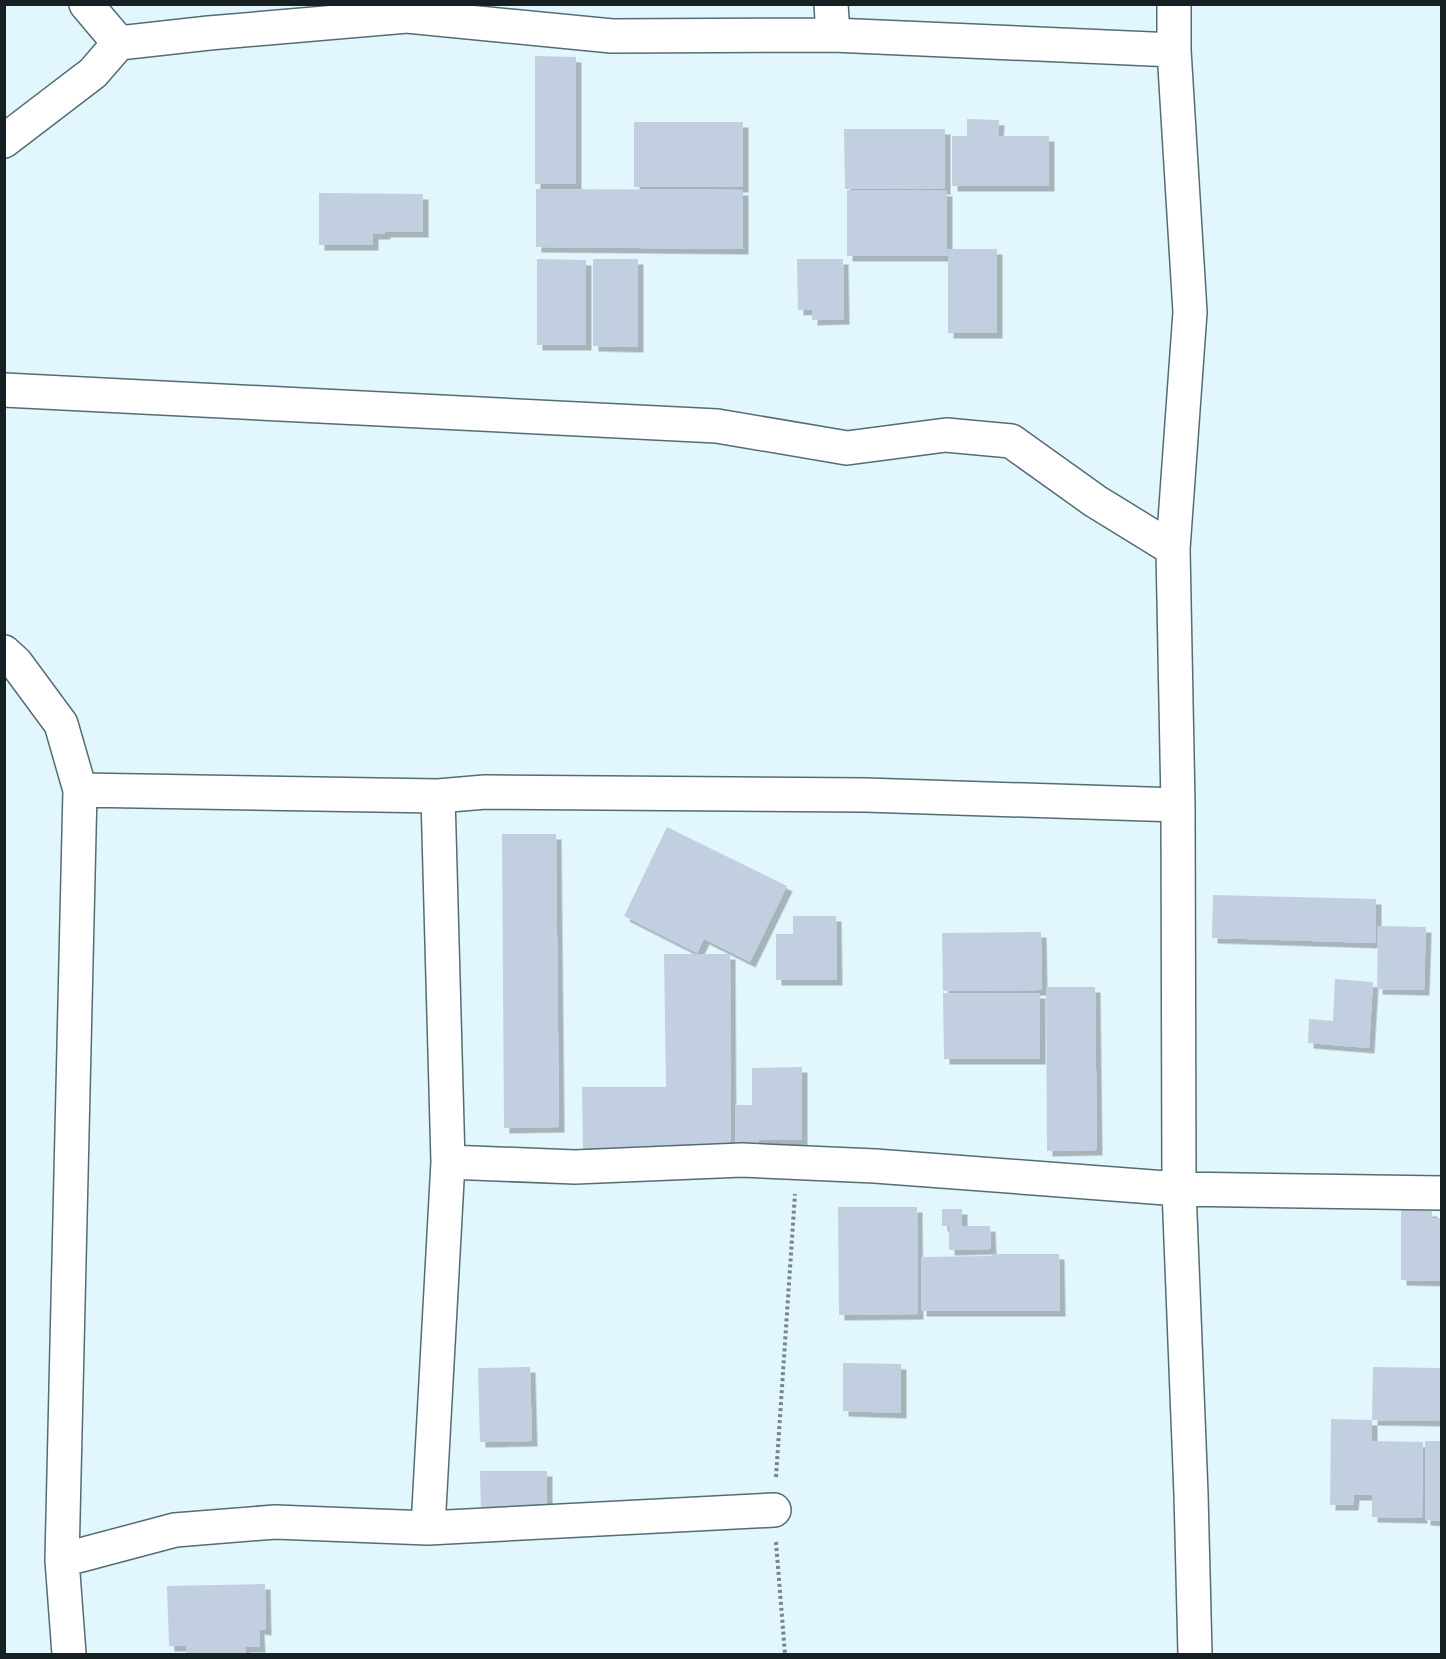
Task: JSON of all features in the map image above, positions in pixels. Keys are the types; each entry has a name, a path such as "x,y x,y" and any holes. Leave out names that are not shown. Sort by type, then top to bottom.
{"street":[{"path":"86,4 119,43"},
{"path":"1174,4 1174,50 1190,312 1173,549 1178,805 1179,1189 1195,1654"},
{"path":"4,141 93,73 119,43 407,16 612,36 832,20 1174,50"},
{"path":"4,390 717,426 847,448 946,435 1011,441 1095,501 1173,549"},
{"path":"4,652 16,663 61,724 80,790 62,1560 69,1654"},
{"path":"80,790 438,796 485,792 819,795 1178,805"},
{"path":"428,1527 448,1162 438,796"},
{"path":"448,1162 575,1167 742,1160 875,1166 1179,1189 1442,1193"},
{"path":"62,1560 176,1530 275,1522 428,1527 774,1510"}],"path":[{"path":"785,1654 774,1510 798,1163"}],"building":[{"path":"535,56 576,57 576,184 535,184"},
{"path":"967,119 999,120 998,136 1049,136 1049,186 952,186 952,136 967,136"},
{"path":"634,122 743,122 743,187 634,187"},
{"path":"844,129 945,129 945,189 845,189"},
{"path":"536,189 743,190 743,249 536,247"},
{"path":"847,190 947,191 947,249 997,249 997,333 948,333 948,256 847,256"},
{"path":"319,193 423,194 423,232 373,234 373,245 319,245"},
{"path":"537,259 586,260 586,345 537,345"},
{"path":"593,259 638,259 638,347 593,346"},
{"path":"797,259 843,259 844,319 812,320 812,309 798,310"},
{"path":"667,827 787,886 750,962 704,939 697,953 624,916"},
{"path":"502,834 556,834 559,1127 504,1128"},
{"path":"1213,895 1376,899 1376,943 1212,938"},
{"path":"793,916 836,916 837,980 776,980 776,934 793,934"},
{"path":"1378,926 1426,927 1424,990 1377,989"},
{"path":"1041,932 1042,990 943,991 942,933"},
{"path":"664,954 730,954 731,1148 583,1149 582,1087 666,1087"},
{"path":"1335,979 1373,982 1369,1048 1308,1043 1309,1019 1333,1021"},
{"path":"1046,987 1095,987 1097,1150 1047,1151"},
{"path":"943,993 1040,993 1040,1059 944,1059"},
{"path":"802,1067 802,1140 759,1140 759,1149 735,1149 735,1105 752,1105 752,1068"},
{"path":"838,1207 917,1207 918,1314 839,1315"},
{"path":"942,1209 962,1209 962,1226 990,1226 991,1249 949,1250 949,1226 942,1226"},
{"path":"1401,1210 1432,1211 1432,1218 1442,1218 1442,1281 1401,1280"},
{"path":"992,1254 1059,1254 1060,1311 921,1311 921,1257 992,1256"},
{"path":"843,1363 901,1364 901,1413 843,1411"},
{"path":"530,1367 532,1441 480,1442 478,1368"},
{"path":"1373,1367 1442,1368 1442,1421 1372,1420"},
{"path":"1331,1419 1372,1420 1372,1441 1423,1442 1422,1518 1372,1517 1372,1495 1354,1495 1353,1505 1330,1505"},
{"path":"1425,1441 1442,1441 1442,1521 1425,1520"},
{"path":"480,1471 547,1471 547,1512 481,1512"},
{"path":"265,1584 266,1630 259,1629 260,1647 245,1647 246,1654 186,1654 186,1646 169,1646 167,1586"}]}
